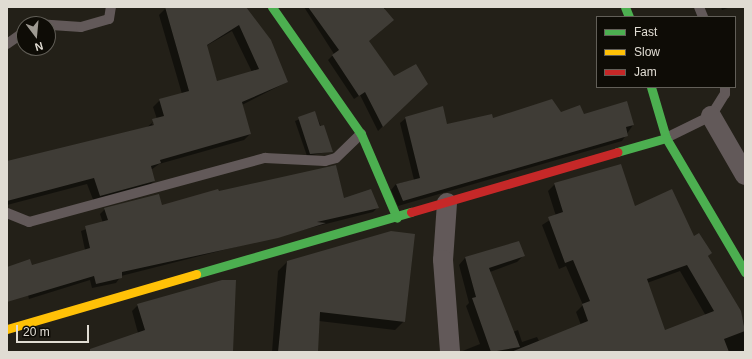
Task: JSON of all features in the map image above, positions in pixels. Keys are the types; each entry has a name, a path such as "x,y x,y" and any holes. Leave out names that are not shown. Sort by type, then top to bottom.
{"street":[{"path":"272,7 361,134 397,218"},
{"path":"651,88 666,138 745,272"},
{"path":"711,116 745,175"},
{"path":"7,329 124,293 397,218 666,138"},
{"path":"447,203 443,260 450,352"}],"lane":[{"path":"56,25 81,27 109,19 111,7"},
{"path":"7,44 16,38"},
{"path":"666,138 711,116 725,94 725,88"},
{"path":"7,213 29,222 264,158 325,161 336,158 361,134"}],"building":[{"path":"165,7 246,7 271,40 288,82 242,102 251,134 160,160 161,163 151,166 155,181 100,196 94,178 7,201 7,161 154,125 152,119 164,116 159,99 189,91","holes":["239,25 259,69 217,81 207,45"]},
{"path":"308,7 383,7 394,20 369,41 394,76 416,64 428,84 383,127 365,92 359,96 332,55 339,50"},
{"path":"552,99 561,112 580,105 584,114 627,101 634,125 626,127 628,136 403,201 396,184 420,178 405,117 443,106 447,124 492,114 493,118"},
{"path":"315,111 320,126 324,125 333,152 310,154 298,117"},
{"path":"621,164 635,206 672,189 694,236 699,233 712,253 708,256 741,311 745,331 724,339 729,352 511,352 588,321 582,304 590,301 573,260 565,263 548,217 563,212 554,183","holes":["687,265 714,311 665,330 647,279"]},
{"path":"336,165 344,198 371,189 379,208 317,222 326,223 278,238 122,272 122,278 96,284 94,276 7,302 7,267 30,259 32,265 90,248 85,226 108,220 104,208 159,194 162,205 218,189 219,191"},
{"path":"391,231 415,234 405,322 320,312 318,352 278,352 287,261"},
{"path":"519,241 525,256 489,268 520,347 491,352 472,298 476,297 465,257"},
{"path":"222,280 236,280 233,352 90,352 90,349 145,330 137,304"}],"traffic: fast":[{"path":"272,7 361,134 397,218"},
{"path":"625,7 629,16"},
{"path":"651,88 666,138 745,272"},
{"path":"617,152 666,138"},
{"path":"196,274 411,212"}],"traffic: slow":[{"path":"7,329 196,274"}],"traffic: jam":[{"path":"411,212 617,152"}]}
